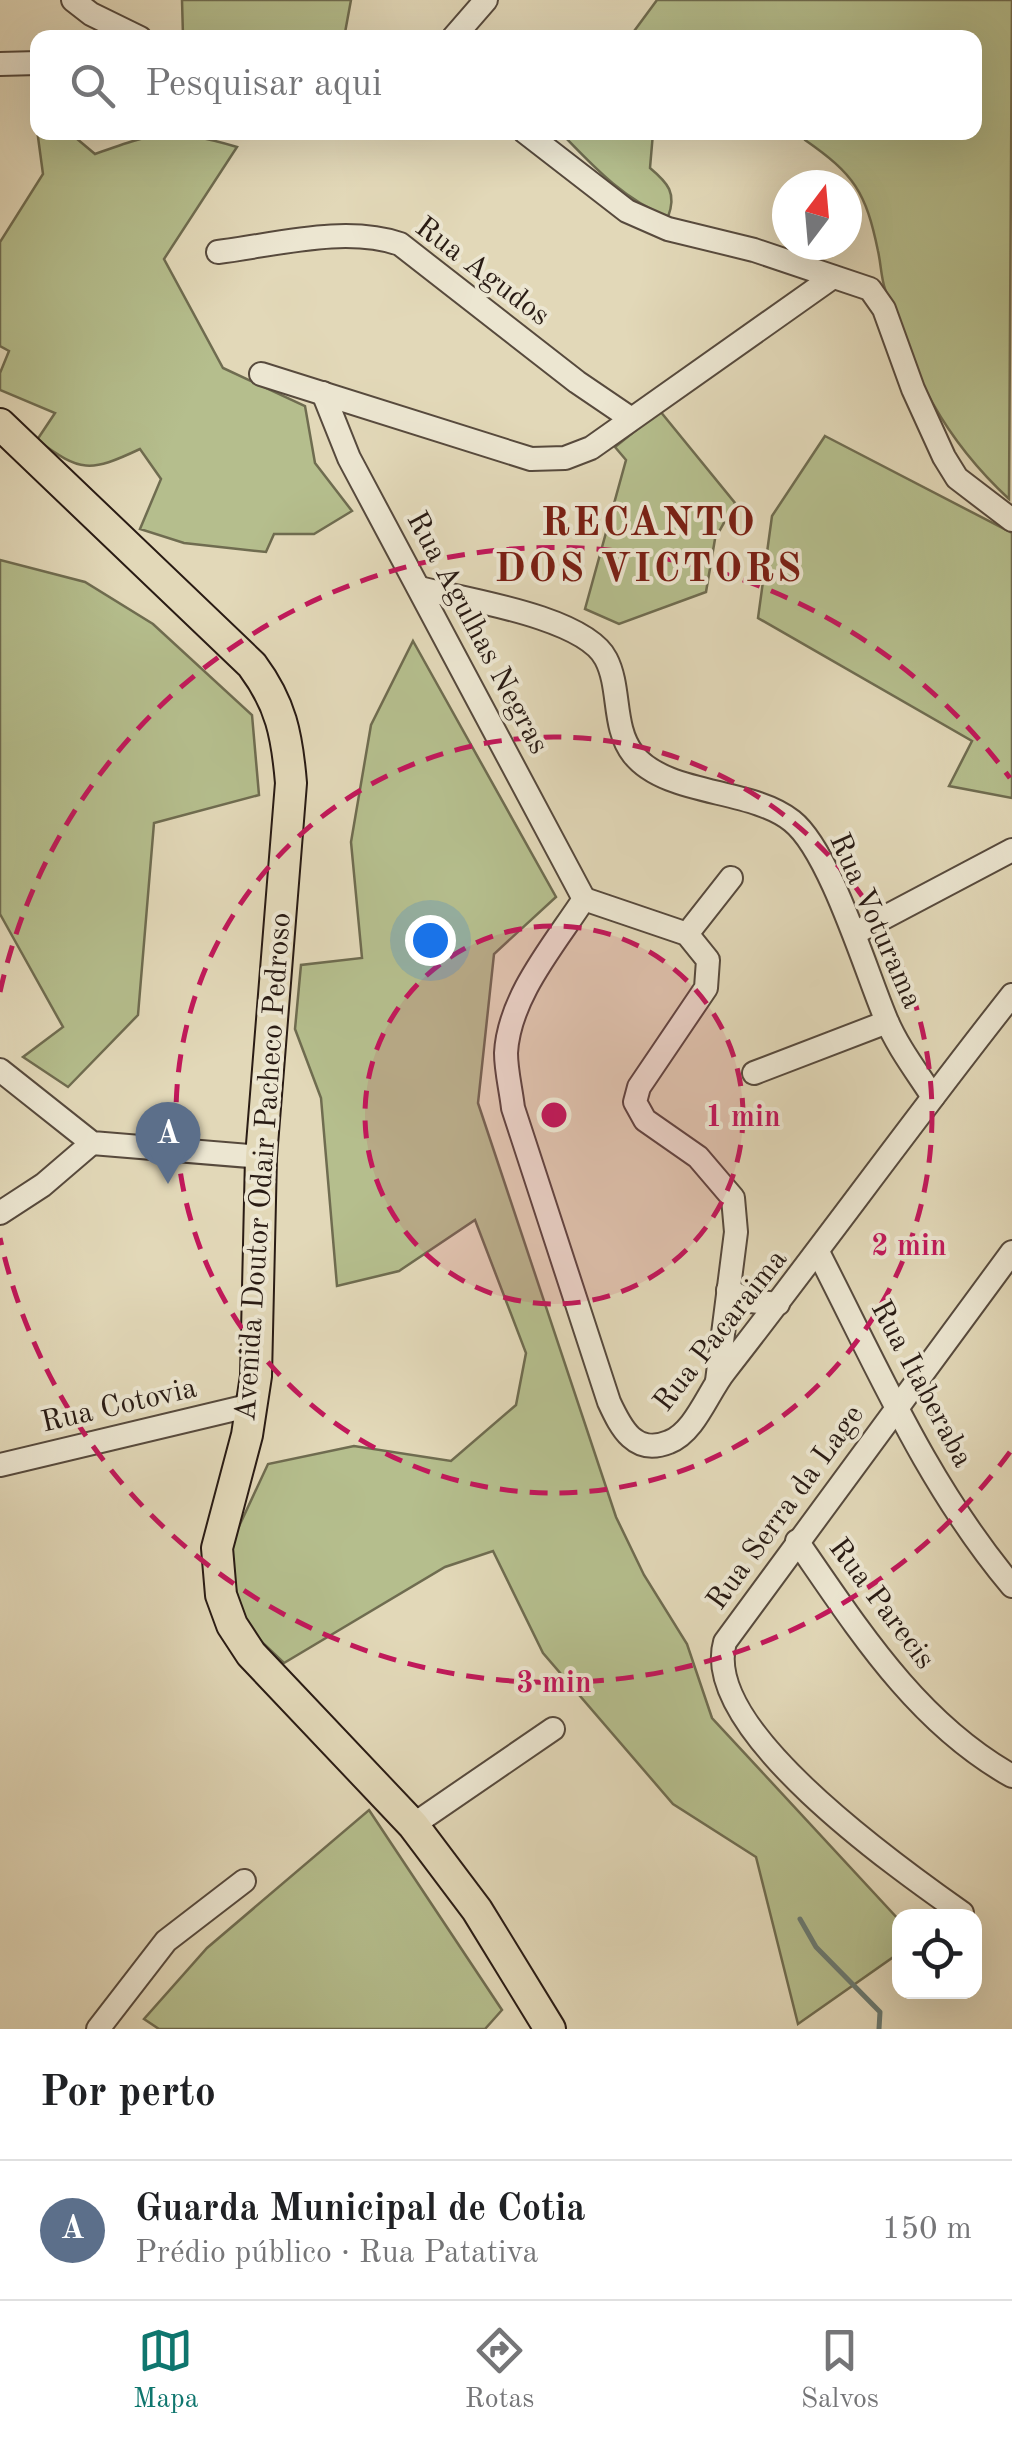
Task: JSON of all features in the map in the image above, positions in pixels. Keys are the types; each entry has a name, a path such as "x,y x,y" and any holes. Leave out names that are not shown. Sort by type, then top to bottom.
{"main road":[{"name":"Avenida Doutor Odair Pacheco Pedroso","path":"0,424 252,665 279,705 286,729 291,784 262,1158 252,1405 217,1548 220,1595 232,1625 251,1654 413,1825 476,1910 550,2029"}],"street":[{"path":"73,0 124,30"},
{"path":"460,30 486,0"},
{"path":"0,64 30,63"},
{"path":"535,140 627,210 668,229 754,250 870,289 884,309 913,390 944,457 958,478 1012,520"},
{"name":"Rua Agudos","path":"218,252 347,236 377,236 400,244 576,382 630,418"},
{"path":"261,374 532,459 565,458 591,448 833,277"},
{"name":"Rua Agulhas Negras","path":"323,393 350,458 584,899"},
{"name":"Rua Voturama","path":"418,588 567,628 591,642 606,658 621,728 634,754 659,774 792,821 810,845 855,933 887,1022 933,1097"},
{"path":"855,933 1012,850"},
{"path":"687,934 731,878"},
{"path":"584,899 687,934 708,960 706,988 639,1087 635,1102 645,1120 698,1157 733,1198 736,1232 717,1382"},
{"name":"Rua Pacaraima","path":"584,899 514,1016 506,1057 514,1108 608,1402 624,1433 650,1446 673,1441 684,1432 717,1382 819,1254 1012,995"},
{"path":"754,1072 887,1022"},
{"path":"0,1070 92,1143 262,1158"},
{"path":"0,1213 43,1186 92,1143"},
{"name":"Rua Serra da Lage","path":"957,1909 833,1818 792,1774 728,1690 720,1660 725,1642 1012,1252"},
{"name":"Rua Itaberaba","path":"819,1254 896,1411 938,1484 1012,1585"},
{"path":"728,1290 750,1301 778,1304"},
{"name":"Rua Cotovia","path":"0,1466 252,1405"},
{"name":"Rua Parecis","path":"798,1541 873,1651 910,1694 969,1746 1012,1776"},
{"path":"413,1825 553,1729"},
{"path":"98,2029 166,1942 244,1882"}],"green space":[{"path":"182,0 351,0 345,30 183,30"},
{"path":"657,0 1012,0 1009,499 966,453 919,377 885,289 862,197 862,170 841,170 805,140 982,140 982,30 635,30"},
{"path":"38,140 78,140 95,154 139,140 208,140 237,147 164,259 223,368 305,406 315,463 352,511 314,534 274,534 266,552 184,543 140,529 161,479 140,449 109,462 86,466 64,458 37,440 55,413 0,390 0,373 9,351 0,346 0,242 43,174"},
{"path":"568,140 652,140 650,168 669,189 672,201 668,217 623,192"},
{"path":"660,411 735,503 715,539 706,592 619,624 585,609 626,460 615,447"},
{"path":"825,436 1012,533 1012,798 949,786 972,741 758,618 772,516"},
{"path":"0,560 85,582 153,624 252,715 259,795 154,823 138,1015 68,1087 23,1057 63,1027 0,914"},
{"path":"413,641 556,897 494,954 478,1103 616,1517 644,1575 687,1644 712,1718 892,1912 892,1958 798,2024 756,1857 673,1804 543,1653 493,1551 445,1567 284,1663 243,1624 228,1550 268,1464 354,1446 451,1461 516,1405 526,1353 475,1220 399,1271 337,1286 321,1098 295,1029 301,965 362,958 351,842 371,725"},
{"path":"369,1810 502,2010 485,2029 159,2029 144,2019 207,1948"}],"waterway":[{"path":"800,1919 816,1947 880,2012 879,2029"}],"place":[{"name":"Guarda Municipal de Cotia","path":"168,1184"}],"district":[{"name":"RECANTO DOS VICTORS","path":"649,548"}]}
